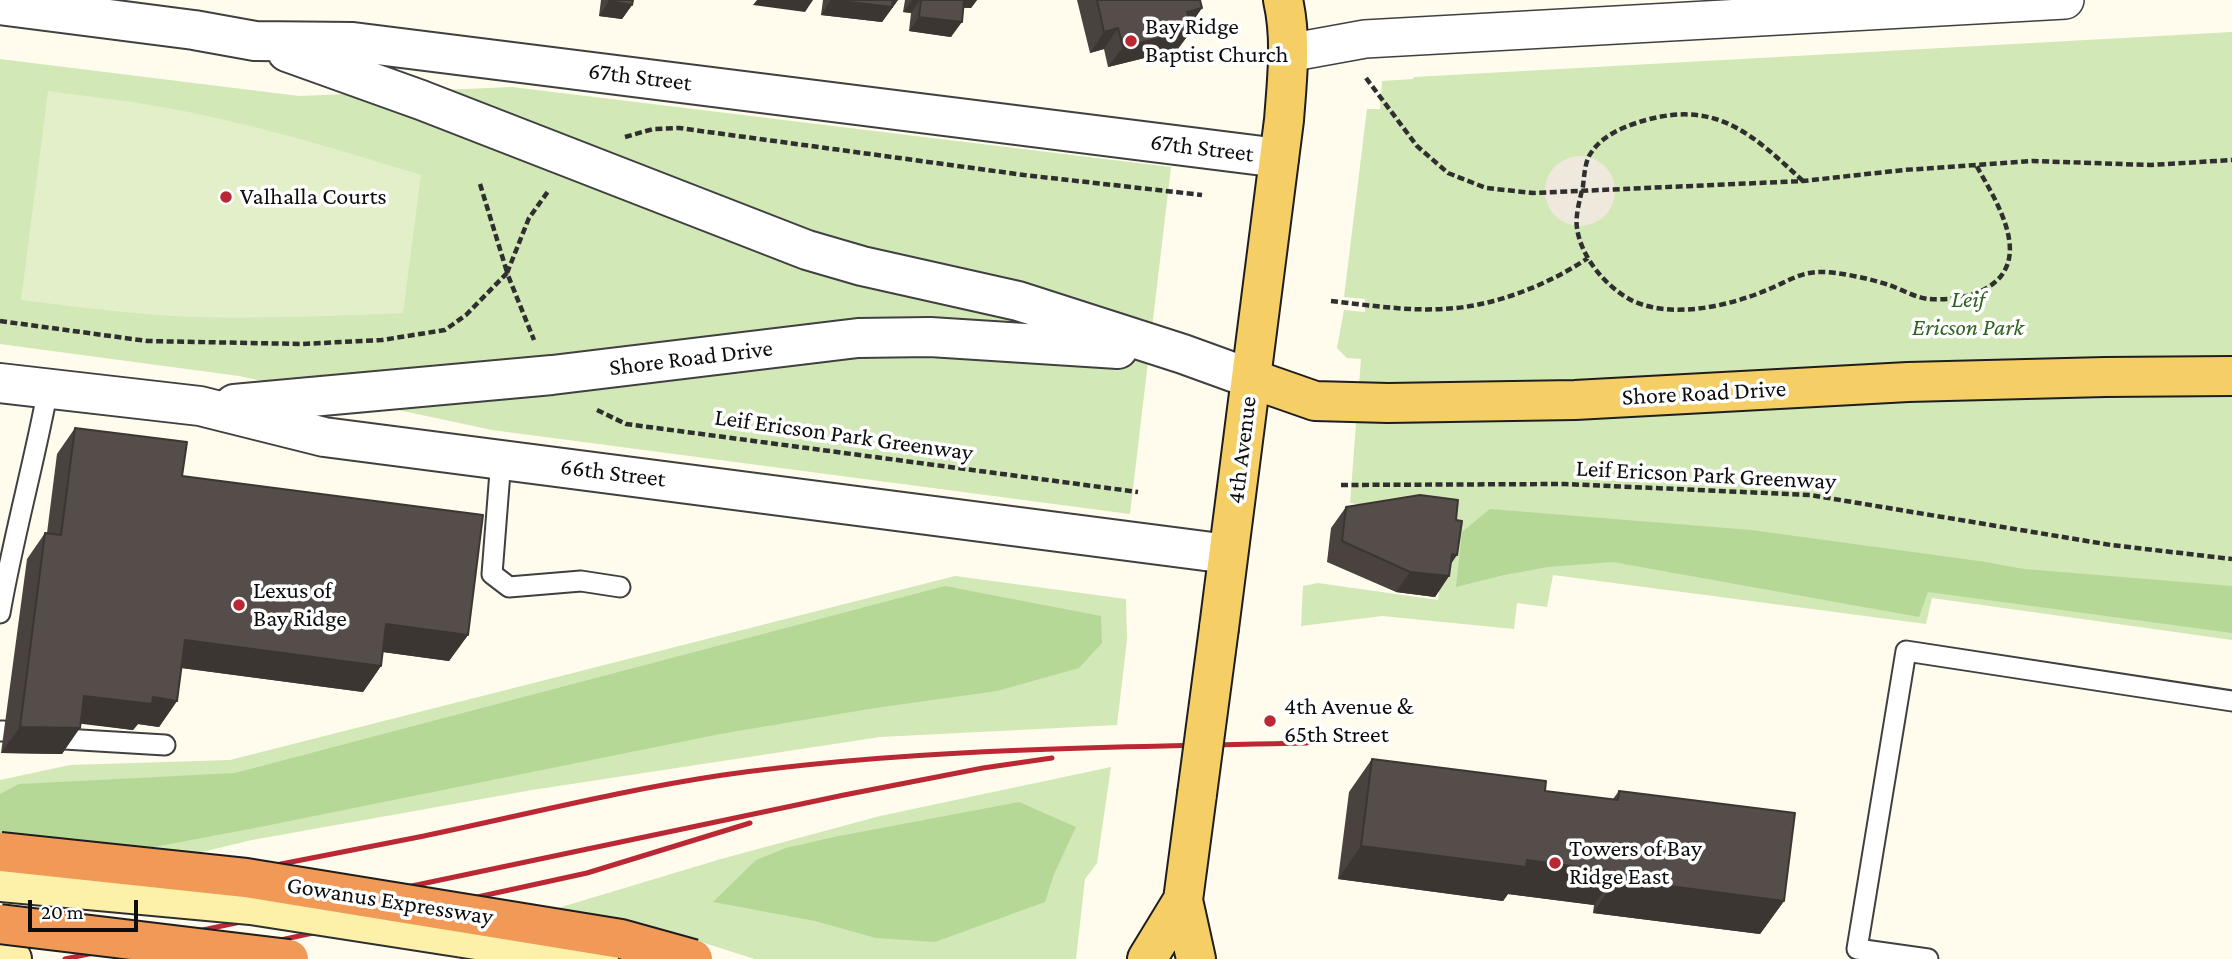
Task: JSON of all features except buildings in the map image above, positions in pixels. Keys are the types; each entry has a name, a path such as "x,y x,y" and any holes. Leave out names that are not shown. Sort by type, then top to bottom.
{"highway":[{"path":"0,836 246,878"},
{"name":"Gowanus Expressway","path":"0,852 246,878 621,939 693,959"},
{"path":"0,923 289,959"}],"main road":[{"name":"4th Avenue","path":"1196,959 1183,900 1284,120 1288,53 1287,19 1283,0"},
{"name":"Shore Road Drive","path":"1251,379 1315,401 1401,403 1562,401 1908,382 2232,376"},
{"path":"0,882 251,905 599,959"},
{"name":"4th Avenue","path":"1147,959 1183,900"},
{"path":"0,958 12,959"}],"street":[{"path":"1288,53 1365,39 2065,0"},
{"name":"67th Street","path":"0,5 194,30 255,41 353,41 1279,158"},
{"name":"Shore Road Drive","path":"255,41 445,109 807,250 874,270 1018,301 1183,354 1251,379"},
{"name":"Shore Road Drive","path":"200,406 552,375 858,338 1010,340 1183,354"},
{"name":"66th Street","path":"0,383 200,406 324,437 1228,554"}],"lane":[{"path":"0,613 48,389"},
{"path":"501,458 492,574 509,587 581,581 620,587"},
{"path":"1928,959 1857,948 1906,651 2232,701"},
{"path":"64,739 165,745"}],"path":[{"path":"1366,78 1417,146 1448,173 1486,188 1533,194 1803,181 2033,161 2151,165 2232,160"},
{"path":"1803,181 1736,125 1695,115 1676,114 1621,128 1606,137 1589,156 1576,226 1581,244 1599,273 1633,300 1657,308 1682,309 1746,299 1795,276 1820,271 1885,284 1926,299 1962,298 1997,283 2011,256 2003,215 1976,165"},
{"path":"618,140 653,129 679,128 1024,174 1202,194"},
{"path":"0,321 147,341 302,344 382,340 445,330 466,315 507,273 529,218 557,181"},
{"path":"480,184 507,273 536,343"},
{"path":"1331,301 1408,309 1445,309 1485,303 1529,288 1570,270 1588,258"},
{"name":"Leif Ericson Park Greenway","path":"595,409 626,424 1138,492"},
{"name":"Leif Ericson Park Greenway","path":"1341,485 1565,484 1810,495 2111,545 2232,559"}],"green space":[{"name":"Leif Ericson Park","path":"2232,32 2232,640 1932,598 1926,624 1553,575 1547,607 1517,603 1514,629 1382,616 1301,626 1303,586 1318,583 1438,600 1449,516 1350,503 1361,359 1347,358 1337,348 1344,310 1365,312 1365,299 1344,297 1367,109 1380,109 1382,81 1414,77"},
{"path":"0,59 299,96 512,87 1171,167 1130,514 492,430 239,376 0,344"},
{"name":"Valhalla Courts","path":"48,91 169,108 242,124 421,175 403,313 190,317 21,300"},
{"path":"1490,509 1751,530 2024,569 2232,586 2232,633 1928,592 1919,617 1613,562 1548,567 1456,587 1462,532"},
{"path":"955,576 1126,599 1127,640 1117,725 880,737 532,790 252,840 0,900 0,780 70,765 230,760"},
{"path":"945,586 1101,616 1102,643 1079,668 997,691 720,734 255,828 0,876 0,794 19,784 235,773"},
{"path":"1111,767 1097,863 1085,879 1076,959 755,959 701,942 538,914 721,859 880,816"},
{"path":"1019,802 1076,827 1054,874 1045,902 935,942 876,938 815,921 713,902 756,860 786,848"}],"shaded area":[{"path":"1580,156 1605,166 1615,191 1605,216 1580,226 1555,216 1545,191 1555,166"}],"railway":[{"path":"0,919 723,775 941,754 1307,743"},
{"path":"65,959 844,795 983,768 1052,758"},
{"path":"194,959 587,873 750,823"},
{"path":"500,959 554,951 613,950"}],"place":[{"name":"Bay Ridge Baptist Church","path":"1131,41"},
{"name":"Valhalla Courts","path":"226,197"},
{"name":"Lexus of Bay Ridge","path":"239,605"},
{"name":"4th Avenue & 65th Street","path":"1270,721"},
{"name":"Towers of Bay Ridge East","path":"1555,863"}]}
